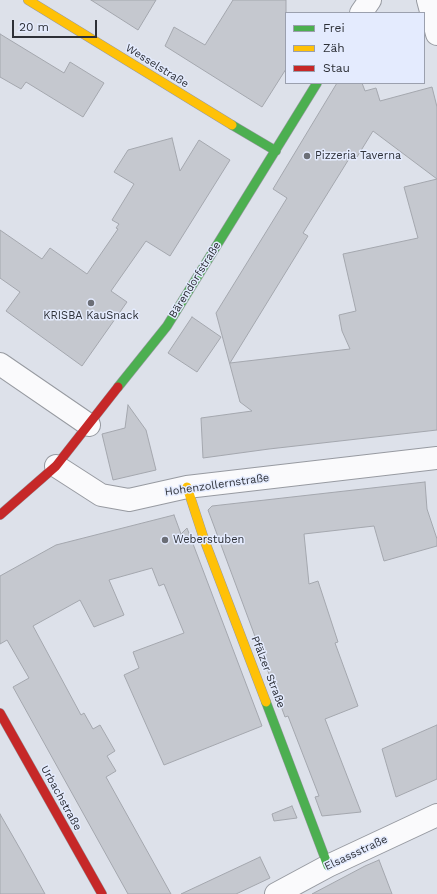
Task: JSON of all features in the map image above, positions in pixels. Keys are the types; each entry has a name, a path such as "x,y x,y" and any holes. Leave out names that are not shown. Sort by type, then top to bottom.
{"street":[{"name":"Wesselstraße","path":"28,0 161,84 276,152"},
{"path":"362,12 370,0"},
{"path":"428,0 437,34"},
{"name":"Bärendorfstraße","path":"56,466 167,326 276,152 316,84"},
{"path":"0,364 89,425"},
{"name":"Hohenzollernstraße","path":"56,466 101,495 129,500 187,487 437,458"},
{"path":"0,515 56,466"},
{"name":"Pfälzer Straße","path":"187,487 204,539 328,866"},
{"name":"Urbachstraße","path":"0,713 102,894"},
{"name":"Elsassstraße","path":"276,894 328,866 437,815"}],"building":[{"path":"91,0 156,0 138,30"},
{"path":"233,0 286,0 285,71 262,107 165,46 174,27 205,45"},
{"path":"0,34 64,73 70,62 104,83 83,117 26,82 21,89 0,77"},
{"path":"336,84 362,84 365,91 376,88 380,101 432,87 437,107 437,179 437,430 203,458 201,418 252,411 240,402 216,313 287,198 273,189","holes":["373,131 437,179 404,187 418,238 343,254 356,311 339,315 342,331 350,349 230,363 308,236 303,233 352,154 357,157"]},
{"path":"172,138 180,171 199,140 230,160 170,256 146,241 111,291 127,302 82,366 6,311 20,292 0,278 0,230 42,259 50,248 87,274 118,229 116,228 119,224 112,220 134,184 114,172 128,150"},
{"path":"192,317 221,337 197,372 168,353"},
{"path":"128,405 146,430 156,470 113,480 102,434 125,428"},
{"path":"425,482 427,509 437,539 437,546 384,561 374,526 304,534 309,584 318,581 338,642 335,643 358,706 325,719 361,812 322,816 315,797 319,796 288,716 285,717 208,510 212,506"},
{"path":"174,515 181,534 187,528 262,726 164,765 124,675 139,668 133,652 184,633 164,584 159,586 152,568 109,580 124,615 94,627 80,600 33,626 81,715 84,713 93,729 100,725 115,751 107,756 116,771 106,777 171,894 128,894 13,687 29,678 7,640 0,644 0,576 56,545"},
{"path":"437,725 437,779 396,797 382,749"},
{"path":"292,806 297,818 274,821 272,814"},
{"path":"0,814 23,854 45,894 0,894"},
{"path":"260,857 270,878 236,894 181,894"},
{"path":"379,860 392,894 312,894 365,866"}],"traffic: fast":[{"path":"118,387 167,326 316,84"},
{"path":"232,125 276,151"},
{"path":"266,702 328,866"}],"traffic: slow":[{"path":"28,0 232,125"},
{"path":"187,487 204,539 266,702"}],"traffic: jam":[{"path":"0,515 56,466 118,387"},
{"path":"0,713 102,894"}],"place":[{"name":"Pizzeria Taverna","path":"307,156"},
{"name":"KRISBA KauSnack","path":"91,303"},
{"name":"Weberstuben","path":"165,540"}]}
